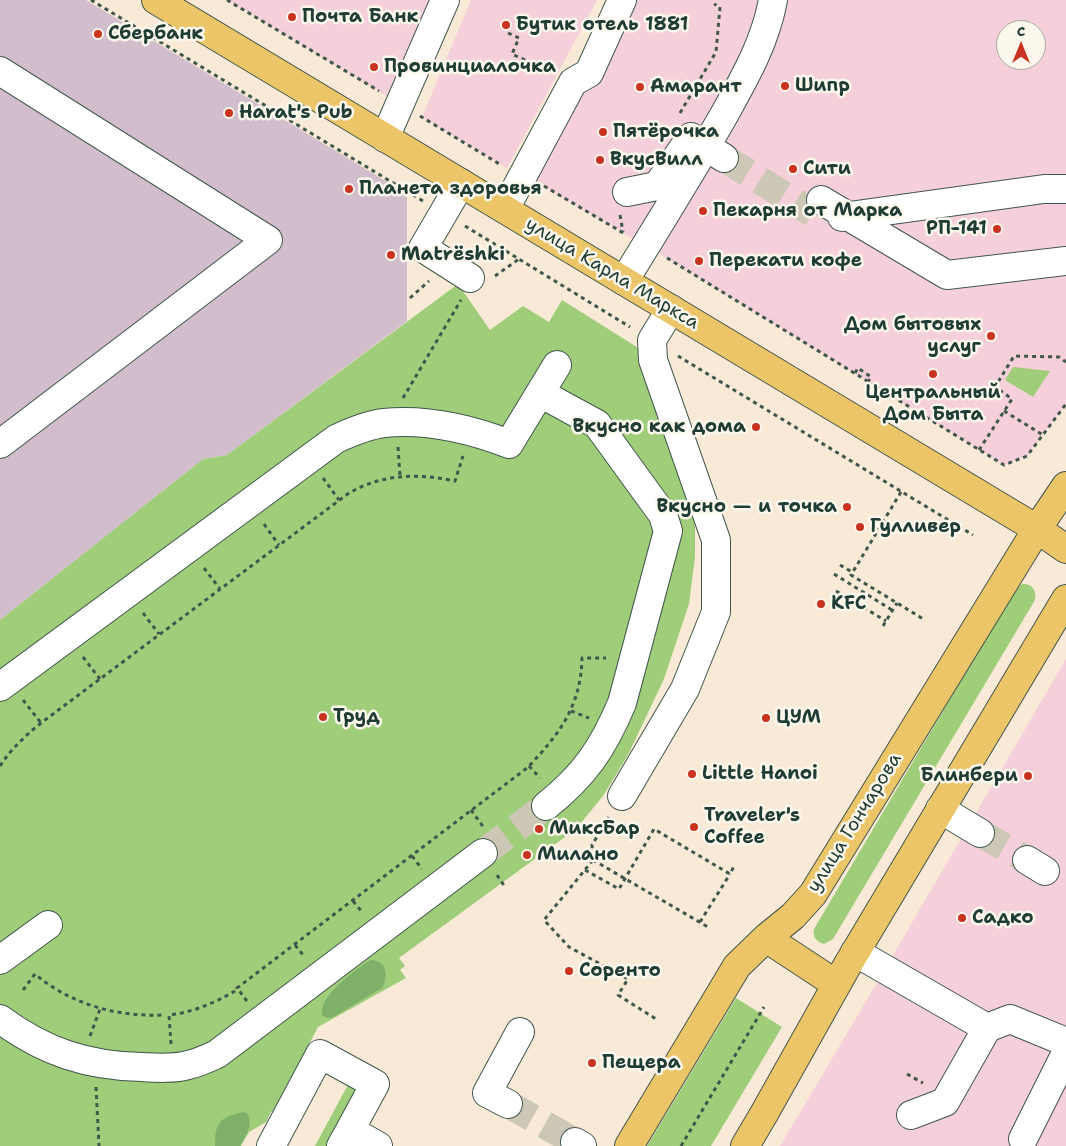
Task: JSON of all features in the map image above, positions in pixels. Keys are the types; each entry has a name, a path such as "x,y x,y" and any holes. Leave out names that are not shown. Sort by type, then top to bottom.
{"main road":[{"name":"улица Карла Маркса","path":"163,2 385,138 1066,548"},
{"name":"улица Гончарова","path":"629,1146 737,966 792,916 812,894 1037,529 1066,486"},
{"path":"745,1146 836,984 1066,600"},
{"path":"766,938 836,984"}],"street":[{"path":"385,138 445,0"},
{"path":"505,209 573,82 589,73 622,0"},
{"path":"624,281 634,239 719,146 761,44 769,21 773,0"},
{"path":"0,71 268,240 0,444"},
{"path":"623,202 657,186 691,137 719,146"},
{"path":"461,183 423,248 470,278"},
{"path":"817,207 822,219 1044,189 1066,189"},
{"path":"847,216 947,275 1066,261"},
{"path":"622,796 685,689 716,612 716,540 653,360 652,340 671,309"},
{"path":"0,687 336,439 359,429 383,423 422,423 460,428 509,444 557,365"},
{"path":"540,393 597,424 663,515 668,531 622,703 612,727 586,769 571,785 546,806"},
{"path":"940,810 980,833"},
{"path":"0,1019 28,1038 52,1050 95,1064 116,1067 188,1065 217,1054 483,853"},
{"path":"0,960 48,925"},
{"path":"855,952 987,1028"},
{"path":"911,1115 945,1102 987,1028 1010,1019 1066,1042"},
{"path":"508,1104 487,1093 520,1032"},
{"path":"1023,1139 1066,1053"},
{"path":"271,1146 320,1054 375,1084 345,1138 378,1146"}],"path":[{"path":"91,0 973,535"},
{"path":"227,0 384,95"},
{"path":"677,119 716,52 720,7 714,4"},
{"path":"508,33 519,38 512,54 573,82"},
{"path":"422,117 507,168"},
{"path":"543,186 634,239 1004,465 1027,456 1066,404"},
{"path":"623,202 634,239"},
{"path":"396,423 395,412 448,321"},
{"path":"979,450 1012,399 995,387 1014,356 1059,357 1066,362"},
{"path":"855,373 858,368 871,377 868,382"},
{"path":"1004,411 1043,435"},
{"path":"0,766 8,754 26,735 41,723 349,493 370,483 400,476 424,476 455,481"},
{"path":"852,572 902,492"},
{"path":"840,565 852,572 851,575 925,620"},
{"path":"834,574 892,610"},
{"path":"836,591 886,621"},
{"path":"883,626 897,603"},
{"path":"23,990 35,974 62,994 95,1008 135,1016 167,1015 192,1011 220,1000 236,990 528,768 551,743 571,711 579,690 582,658 606,658"},
{"path":"622,796 592,845 593,860 544,920 569,947 628,979 618,996 656,1019"},
{"path":"585,870 619,889 654,829 730,874"},
{"path":"593,860 708,927"},
{"path":"700,922 735,864"},
{"path":"681,1146 764,1007"},
{"path":"95,1064 99,1146"}],"shaded area":[{"path":"0,0 86,0 407,194 407,321 227,455 203,459 0,620"},
{"path":"227,0 436,0 393,100"},
{"path":"471,0 597,0 507,168 422,117"},
{"path":"620,0 1066,0 1066,404 1027,456 1004,465 663,256 527,177"},
{"path":"1066,659 1066,1146 780,1146 858,1015"}],"green space":[{"name":"Труд","path":"458,284 490,330 523,306 549,322 562,300 640,349 695,509 695,557 689,604 664,679 628,755 603,796 576,829 399,958 405,966 400,970 406,978 318,1027 275,1110 271,1112 266,1122 249,1132 241,1146 0,1146 0,620 203,459 227,455"},
{"path":"1013,367 1050,371 1033,397 1005,380"},
{"path":"1022,584 1033,588 1035,600 833,939 824,944 819,942 814,937 814,929 1015,589"},
{"path":"371,960 380,963 385,970 386,974 382,988 333,1017 323,1016 322,1009 331,993 348,976"},
{"path":"736,998 782,1027 711,1146 647,1146"},
{"path":"350,1081 358,1091 329,1146 315,1146"},
{"path":"242,1112 247,1113 250,1122 240,1146 215,1146 217,1127 223,1119"}],"tunnel":[{"path":"724,158 813,213"},
{"path":"483,853 546,806"},
{"path":"980,833 1027,860"},
{"path":"508,1104 575,1142"}],"place":[{"name":"Почта Банк","path":"292,17"},
{"name":"Бутик отель 1881","path":"506,25"},
{"name":"Сбербанк","path":"98,34"},
{"name":"Провинциалочка","path":"374,67"},
{"name":"Шипр","path":"785,86"},
{"name":"Амарант","path":"640,87"},
{"name":"Harat's Pub","path":"229,113"},
{"name":"Пятёрочка","path":"603,132"},
{"name":"ВкусВилл","path":"600,160"},
{"name":"Сити","path":"793,169"},
{"name":"Планета здоровья","path":"349,189"},
{"name":"Пекарня от Марка","path":"703,211"},
{"name":"РП-141","path":"997,229"},
{"name":"Matrёshki","path":"391,255"},
{"name":"Перекати кофе","path":"699,261"},
{"name":"Дом бытовых услуг","path":"991,336"},
{"name":"Центральный Дом Быта","path":"933,374"},
{"name":"Вкусно как дома","path":"756,427"},
{"name":"Вкусно — и точка","path":"847,507"},
{"name":"Гулливер","path":"860,527"},
{"name":"KFC","path":"821,604"},
{"name":"Труд","path":"323,717"},
{"name":"ЦУМ","path":"766,718"},
{"name":"Little Hanoi","path":"692,774"},
{"name":"Блинбери","path":"1028,776"},
{"name":"Traveler's Coffee","path":"694,827"},
{"name":"МиксБар","path":"539,829"},
{"name":"Милано","path":"527,855"},
{"name":"Садко","path":"962,918"},
{"name":"Соренто","path":"569,971"},
{"name":"Пещера","path":"592,1063"}]}
